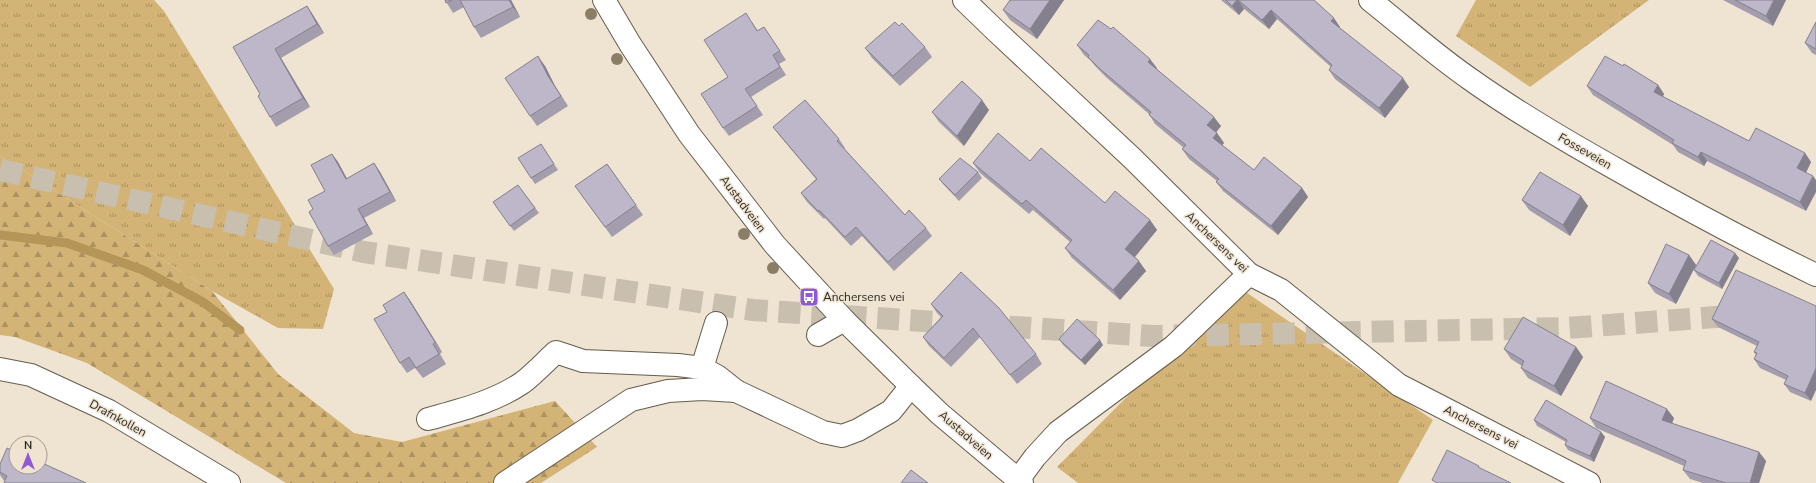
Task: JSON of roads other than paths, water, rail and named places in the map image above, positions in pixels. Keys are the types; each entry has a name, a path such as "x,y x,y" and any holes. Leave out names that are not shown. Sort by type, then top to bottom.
{"street":[{"name":"Austadveien","path":"604,0 630,44 689,134 775,245 844,320 940,414 1020,481"},
{"name":"Anchersens vei","path":"964,0 1132,158 1249,274 1281,290 1399,385 1590,483"},
{"name":"Fosseveien","path":"1370,0 1468,78 1540,124 1678,204 1816,275"},
{"path":"1020,481 1035,457 1058,432 1174,346 1249,274"},
{"path":"818,335 844,320"},
{"path":"702,368 716,323"},
{"path":"428,419 472,407 495,397 522,382 556,352 583,361 678,365 702,368 717,376 736,391 823,432 842,436 858,430 891,411 911,386"},
{"name":"Drafnkollen","path":"0,369 32,375 109,411 229,483"},
{"path":"505,483 631,400 668,391 702,389 736,391"}],"waterway":[{"path":"0,235 67,243 143,270 203,302 240,330"}],"tunnel":[{"path":"0,170 364,252 753,310 1153,336 1567,328 1743,315"}],"place":[{"name":"Anchersens vei","path":"809,297"}]}
